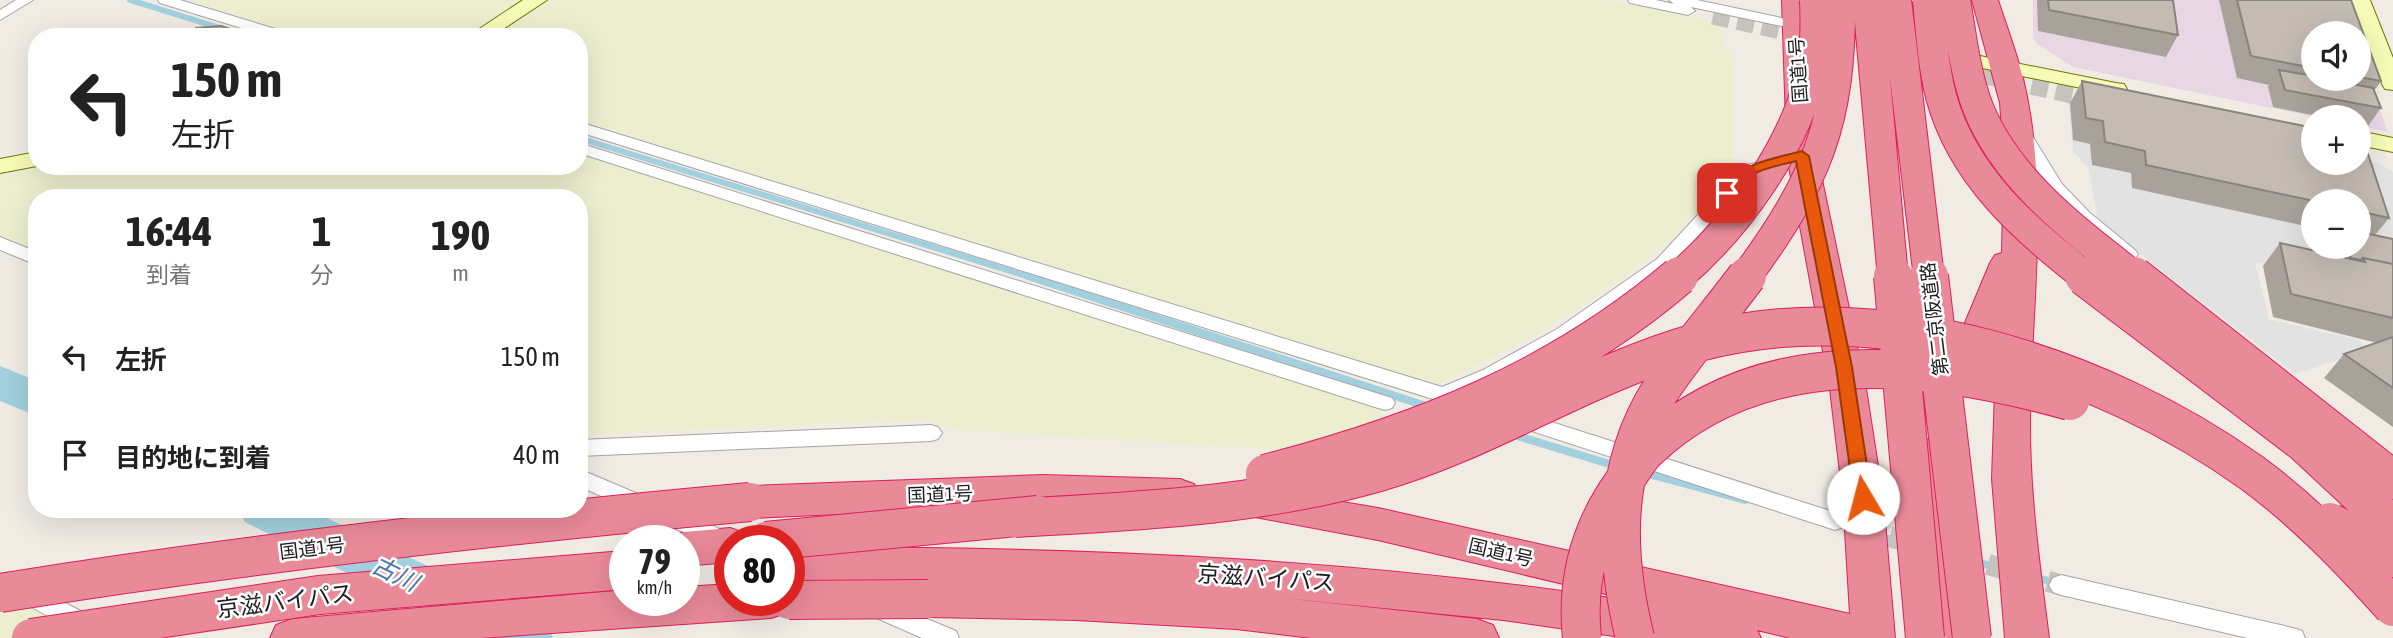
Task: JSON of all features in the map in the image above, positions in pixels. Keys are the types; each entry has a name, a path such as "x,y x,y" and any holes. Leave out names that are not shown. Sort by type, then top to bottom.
{"highway":[{"path":"1635,638 1622,578 1619,538 1623,489 1634,442 1649,409 1669,376 1773,240 1796,205 1816,166 1836,98 1841,68 1840,0"},
{"name":"第二京阪道路","path":"1868,0 1925,638"},
{"name":"第二京阪道路","path":"1896,0 1972,638"},
{"path":"1928,0 1937,77 1951,125 1964,151 2002,201 2069,264 2286,428 2337,470 2393,526"},
{"path":"1955,0 1965,68 1981,116 2010,161 2035,190 2151,290 2393,480"},
{"path":"1985,0 2006,67 2016,117 2017,233 2011,428 2016,541 2027,638"},
{"name":"国道1号","path":"588,517 750,502 1042,490 1126,491 1207,497 1378,524 1871,638 1863,498 1848,389 1802,156 1802,8"},
{"path":"1015,518 1195,489 1302,466 1338,455 1423,425 1487,398 1543,371 1594,341 1681,277 1739,215 1762,184 1782,148 1807,87 1814,62 1802,8"},
{"path":"1949,638 1935,508 1940,454 1952,400 1967,358 1999,287 2017,233"},
{"path":"805,537 1015,518 1196,506 1315,487 1379,471 1431,454 1629,366 1679,348 1734,334 1781,327 1822,325 1871,328 1933,337 2028,363 2138,407 2195,437 2251,472 2311,522 2355,564 2393,607"},
{"path":"1582,638 1581,592 1590,546 1609,502 1635,462 1659,436 1724,397 1769,381 1830,369 1873,367 1957,373 2046,393 2092,408 2168,438 2238,472 2393,558"},
{"name":"国道1号","path":"0,593 251,555 581,518"},
{"path":"319,596 526,566 609,558"},
{"name":"京滋バイパス","path":"805,566 935,563 1232,575 1380,587 1535,606 1740,638"},
{"name":"京滋バイパス","path":"31,638 319,596 609,571"},
{"name":"京滋バイパス","path":"805,600 928,598 1103,603 1236,611 1477,638"},
{"name":"京滋バイパス","path":"292,638 444,621 714,603"}],"street":[{"path":"0,16 26,0"},
{"path":"165,0 257,28"},
{"path":"492,28 537,0"},
{"path":"1635,0 1713,16"},
{"path":"1676,0 1802,8 2125,99"},
{"path":"2360,0 2393,84"},
{"path":"2090,99 2125,99"},
{"path":"2016,117 2045,176 2063,199 2133,258 2393,459"},
{"path":"588,130 1443,395 1835,521"},
{"path":"2371,140 2393,145"},
{"path":"588,151 1385,403"},
{"path":"1443,395 1490,375 1564,334 1662,263 1749,170 1802,156"},
{"path":"655,172 674,157"},
{"path":"0,166 28,161"},
{"path":"0,243 28,255"},
{"path":"957,267 972,251"},
{"path":"1318,382 1330,361"},
{"path":"588,448 931,433"},
{"path":"588,481 714,537"},
{"path":"805,573 947,638"},
{"path":"0,577 109,638"},
{"path":"2062,584 2293,638"}],"shaded area":[{"path":"2033,0 2340,0 2323,21 2301,21 2301,91 2371,91 2371,86 2388,132 2371,128 2371,105 2301,105 2301,114 2073,67 2037,44 2033,37"},
{"path":"2068,98 2301,147 2301,175 2371,175 2371,162 2393,172 2393,261 2371,252 2371,189 2301,189 2301,259 2323,259 2326,277 2255,262 2269,319 2361,341 2366,351 2295,374 2098,221 2089,169 2073,151"}],"green space":[{"path":"187,0 529,0 484,28 276,28"},
{"path":"547,0 1609,0 1721,23 1722,40 1733,58 1734,166 1672,238 1620,281 1538,334 1436,386 588,124 588,28 502,28"},
{"path":"588,151 1389,396 1380,424 1278,450 952,430 920,420 588,435 588,189 28,189 28,252 0,241 0,175 28,169 28,175 588,175"},
{"path":"0,577 109,638 0,638"}],"building":[{"path":"2048,0 2173,0 2178,35 2049,10"},
{"path":"2237,0 2351,0 2359,21 2301,21 2301,66 2251,56"},
{"path":"221,26 227,28 196,28"},
{"path":"2371,54 2381,81 2371,79"},
{"path":"2279,70 2301,74 2301,91 2371,91 2373,88 2381,108 2371,105 2285,90"},
{"path":"2082,81 2301,125 2301,175 2371,175 2371,163 2389,218 2371,214 2371,189 2301,189 2301,198 2146,165 2145,151 2105,142 2103,121 2086,118"},
{"path":"2371,234 2393,239 2393,264 2368,259 2371,259"},
{"path":"2280,243 2301,248 2301,259 2352,259 2365,262 2364,259 2368,259 2393,264 2393,318 2291,294"},
{"path":"2393,337 2393,388 2344,354"}],"waterway":[{"path":"130,0 220,28"},
{"path":"588,141 1033,278"},
{"path":"1028,276 1429,407"},
{"name":"古川","path":"0,382 28,396"},
{"path":"1511,434 1616,466"},
{"path":"1645,473 1745,500"},
{"name":"古川","path":"280,518 527,638"},
{"path":"1878,536 1904,543"},
{"path":"1976,562 2009,571"},
{"path":"2034,577 2059,584"}],"tunnel":[{"path":"1713,16 1881,53"},
{"path":"1958,70 2090,99"},
{"path":"1860,528 1922,546"},
{"path":"1958,556 2061,585"}],"route":[{"path":"1727,193 1749,170 1802,156 1848,389 1863,498"}]}
